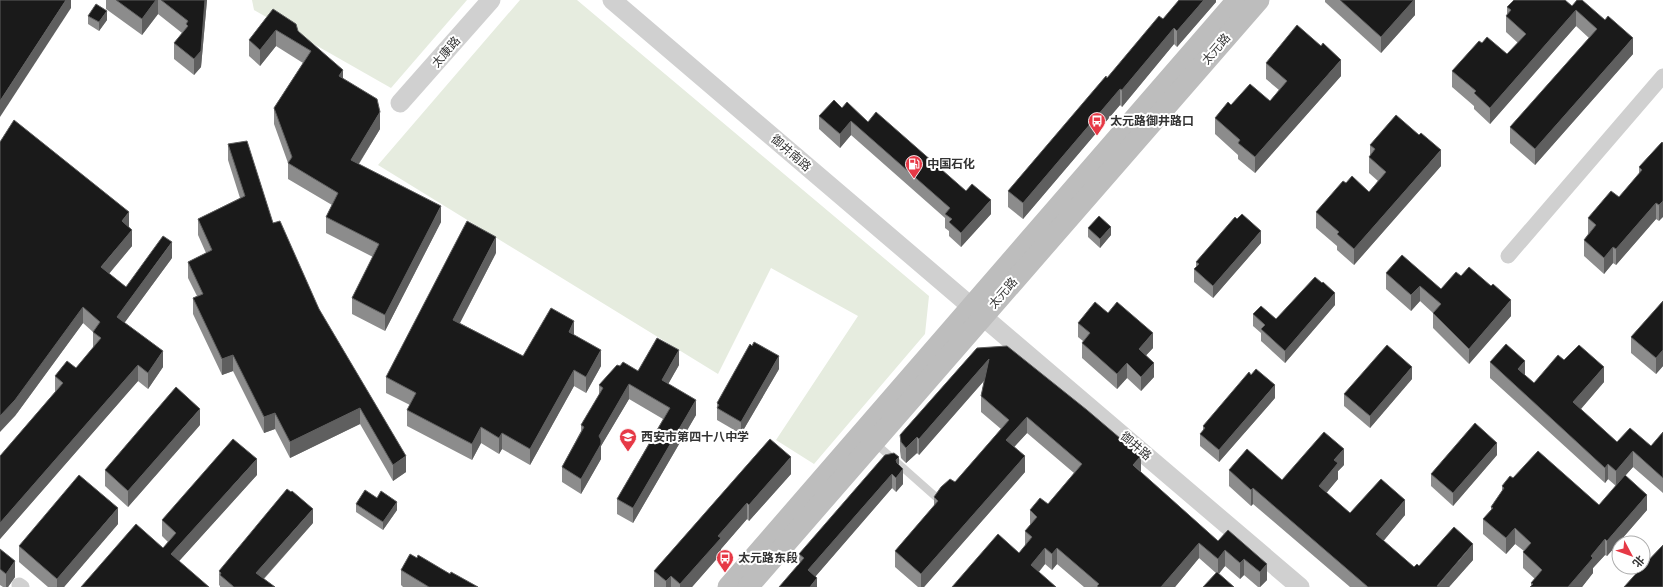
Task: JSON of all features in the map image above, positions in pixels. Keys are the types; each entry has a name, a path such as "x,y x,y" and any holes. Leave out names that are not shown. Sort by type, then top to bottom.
{"main road":[{"name":"太元路","path":"748,587 874,442 977,312 1237,0"},
{"name":"太元路","path":"728,587 1259,0"}],"street":[{"name":"太康路","path":"400,103 492,0"},
{"name":"御井南路","path":"612,0 977,312"},
{"path":"1508,256 1663,76"},
{"name":"御井路","path":"977,312 1148,456 1300,587"}],"lane":[{"path":"874,442 936,498"}],"shaded area":[{"path":"252,0 467,0 391,88 254,10"},
{"path":"520,0 577,0 929,296 925,334 814,464 776,440 858,316 771,268 718,374 378,165"}],"building":[{"path":"0,0 66,0 0,101"},
{"path":"116,0 156,0 142,19"},
{"path":"161,0 205,0 201,51 194,59 174,43 188,26 186,24 188,21"},
{"path":"1179,0 1204,0 1177,31 1174,28 1023,203 1008,191 1159,16 1163,19"},
{"path":"1340,0 1414,0 1381,37"},
{"path":"1514,0 1565,0 1572,6 1577,0 1582,0 1605,20 1608,16 1633,38 1535,149 1510,127 1597,29 1576,10 1490,108 1474,93 1476,91 1452,71 1479,41 1482,43 1487,37 1507,54 1526,34 1506,16 1511,10 1507,7"},
{"path":"96,4 107,11 99,22 88,16"},
{"path":"273,9 296,24 298,31 343,70 339,76 377,99 380,112 351,160 441,206 385,315 352,298 379,244 326,217 338,193 288,163 292,157 274,108 311,51 276,30 260,50 249,40"},
{"path":"1297,25 1321,46 1323,43 1341,60 1255,157 1238,143 1240,140 1215,118 1228,102 1231,105 1250,84 1270,101 1287,81 1266,63"},
{"path":"834,100 842,108 847,102 868,122 876,112 966,191 972,184 991,200 961,233 949,222 952,219 945,214 950,208 851,121 840,134 819,116"},
{"path":"1396,115 1419,135 1421,133 1441,150 1354,249 1337,234 1339,232 1316,212 1343,181 1346,183 1352,176 1369,192 1386,172 1369,157 1375,149 1370,145"},
{"path":"14,120 129,212 122,221 132,230 101,267 126,287 163,236 172,242 117,317 163,351 148,373 138,365 0,523 0,456 63,383 55,376 67,361 76,368 101,338 93,332 100,322 83,307 15,400 0,416 0,142"},
{"path":"247,141 273,223 280,221 319,309 406,456 393,465 360,408 290,442 275,413 264,417 233,355 222,359 193,298 203,294 188,262 212,250 198,219 245,196 228,144"},
{"path":"1662,142 1663,201 1659,205 1656,203 1616,249 1613,247 1604,258 1584,240 1596,225 1588,218 1611,191 1619,197 1642,170 1639,167"},
{"path":"1242,214 1261,231 1213,286 1194,269 1199,264 1196,262 1235,217 1237,219"},
{"path":"1099,216 1111,227 1100,239 1088,228"},
{"path":"467,221 496,237 453,320 523,356 551,308 574,321 569,332 601,350 586,377 574,370 530,449 502,433 499,438 481,427 472,444 407,410 416,393 386,377"},
{"path":"1402,255 1441,289 1456,272 1461,276 1469,267 1491,286 1493,284 1511,300 1469,349 1433,313 1441,304 1420,286 1411,295 1386,273"},
{"path":"1315,277 1335,293 1285,351 1261,329 1265,325 1253,314 1261,306 1276,319"},
{"path":"1663,301 1663,350 1656,358 1631,337"},
{"path":"1095,302 1108,313 1117,302 1153,333 1139,349 1154,363 1141,377 1127,363 1117,374 1082,343 1090,333 1078,323"},
{"path":"657,338 679,350 662,380 696,400 633,508 617,499 670,408 629,384 599,436 601,444 581,479 562,467 584,427 581,425 603,388 599,385 617,365 620,366 623,362 638,371"},
{"path":"754,342 779,356 741,422 717,408 719,405 717,403 750,344 752,346"},
{"path":"1506,344 1525,361 1518,369 1534,383 1558,355 1564,360 1579,345 1604,367 1573,402 1617,442 1630,428 1651,446 1663,432 1663,478 1633,451 1616,471 1608,464 1605,468 1490,362"},
{"path":"1387,345 1412,367 1370,416 1344,394"},
{"path":"1007,346 1087,410 1141,456 1133,465 1218,541 1228,530 1267,564 1260,572 1244,559 1240,563 1225,550 1218,559 1199,543 1161,587 1098,587 1097,586 1099,584 1057,548 1052,554 1045,548 1031,565 1056,587 952,587 998,534 1019,553 1032,537 1025,531 1037,517 1030,510 1040,498 1048,504 1082,464 1027,417 1006,440 1025,456 921,574 895,551 938,501 934,497 941,487 950,479 955,482 1009,420 981,396 989,359 919,439 917,437 906,448 901,442 900,435 977,348"},
{"path":"1256,369 1275,385 1219,450 1200,434 1205,428 1203,426 1249,372 1251,375"},
{"path":"176,387 200,409 128,491 105,470"},
{"path":"1475,423 1497,443 1453,493 1431,474"},
{"path":"1324,432 1344,449 1334,460 1338,463 1319,486 1350,513 1381,479 1405,500 1376,534 1414,567 1417,564 1419,566 1454,527 1473,544 1437,586 1438,587 1368,587 1253,488 1251,490 1229,470 1247,449 1282,480"},
{"path":"233,439 257,459 171,554 209,587 81,587 136,524 163,548 176,533 162,520"},
{"path":"770,439 791,457 749,505 747,503 718,536 721,538 680,584 671,576 666,581 654,571"},
{"path":"1538,451 1599,505 1625,475 1647,495 1607,541 1605,539 1591,556 1593,558 1568,587 1530,587 1533,584 1531,583 1542,570 1523,552 1531,543 1515,528 1506,538 1483,519 1493,508 1491,507 1504,488 1502,486 1510,476 1513,478"},
{"path":"894,453 899,457 896,460 897,463 903,469 896,478 892,474 808,570 817,578 810,587 779,587 804,558 799,554 885,455"},
{"path":"79,475 118,508 57,579 19,546"},
{"path":"287,489 291,492 292,491 313,509 256,573 275,587 234,587 220,575 221,573 219,571"},
{"path":"365,490 377,498 381,491 397,502 383,522 356,504"},
{"path":"1663,545 1663,587 1624,587 1635,575 1651,575 1651,558"},
{"path":"0,549 15,561 6,574 0,569"},
{"path":"410,554 417,558 418,555 450,574 451,572 478,587 429,587 401,570"},
{"path":"1217,572 1234,587 1203,587"}],"place":[{"name":"太元路御井路口","path":"1097,136"},
{"name":"中国石化","path":"914,179"},
{"name":"西安市第四十八中学","path":"628,452"},
{"name":"太元路东段","path":"725,573"}]}
